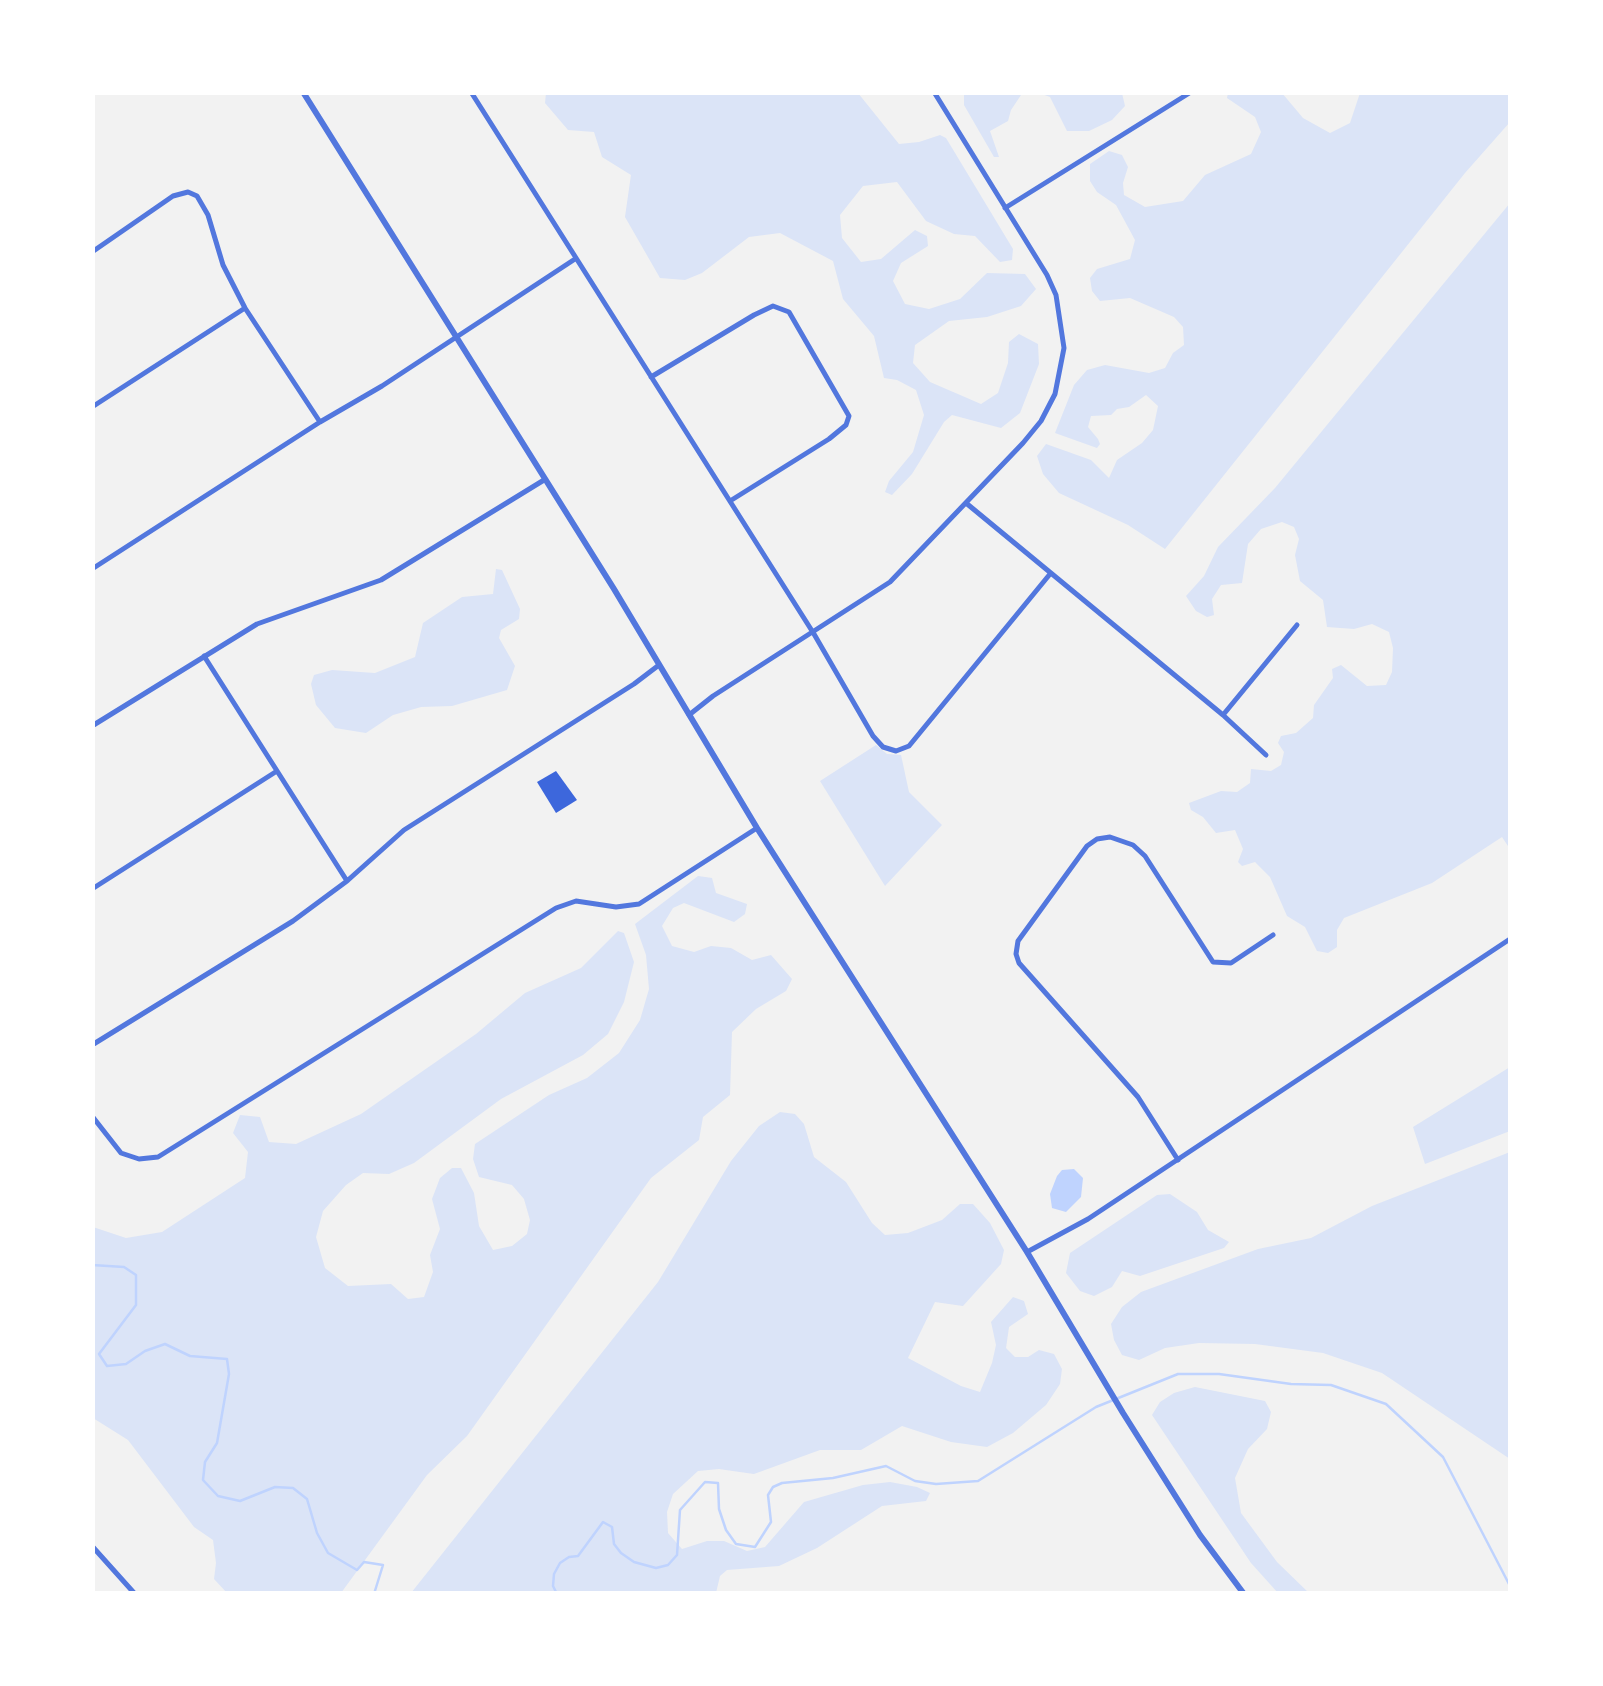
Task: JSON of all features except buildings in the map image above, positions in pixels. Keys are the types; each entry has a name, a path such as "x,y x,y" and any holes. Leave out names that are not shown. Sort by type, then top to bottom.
{"street":[{"path":"303,92 757,828 1027,1252 1123,1413 1200,1535 1244,1594"},
{"path":"471,92 814,634 877,742 890,750 903,750 914,741 1050,574"},
{"path":"689,715 890,582 1041,421 1055,394 1063,366 1064,332 1056,294 934,92"},
{"path":"1005,208 1191,92"},
{"path":"92,252 173,196 188,192 204,205 223,266 245,308 320,422"},
{"path":"92,569 575,259"},
{"path":"652,377 754,315 774,306 789,312 849,416 829,439 730,501"},
{"path":"92,407 245,308"},
{"path":"92,726 257,624 382,580 544,480"},
{"path":"966,503 1223,715 1266,756"},
{"path":"1223,715 1297,625"},
{"path":"203,655 347,881"},
{"path":"92,1045 293,921 347,881 404,830 659,665"},
{"path":"92,889 277,771"},
{"path":"92,1116 121,1153 139,1159 158,1157 556,908 576,901 616,906 639,904 757,828"},
{"path":"1178,1160 1138,1097 1019,964 1018,941 1088,846 1110,837 1124,840 1145,856 1213,962 1232,964 1273,935"},
{"path":"1027,1252 1088,1220 1510,939"},
{"path":"92,1546 134,1594"}],"shaded area":[{"path":"546,93 858,93 899,144 940,135 946,138 1013,249 1012,260 1000,262 975,236 954,234 926,221 897,182 863,186 840,215 842,238 861,262 881,259 915,230 927,236 928,246 901,263 893,281 905,304 929,309 960,299 987,273 1025,274 1036,289 1021,306 987,317 949,321 915,345 913,363 930,382 981,404 998,393 1008,363 1009,342 1019,334 1038,344 1039,364 1020,413 1001,428 952,415 912,474 892,495 885,492 889,481 913,452 924,415 916,390 884,378 874,336 843,299 833,261 780,233 749,237 702,273 685,280 660,278 625,217 631,175 602,157 594,132 568,130 545,103"},
{"path":"964,93 1027,93 1021,95 1008,121 990,131 999,157 994,157 964,105"},
{"path":"1039,93 1122,93 1125,106 1112,120 1089,131 1067,131 1050,97"},
{"path":"1228,93 1282,93 1303,118 1330,133 1350,123 1360,93 1510,93 1510,122 1165,549 1128,525 1059,493 1043,474 1037,456 1046,444 1091,460 1109,478 1117,460 1153,430 1158,406 1146,395 1111,415 1091,416 1088,427 1098,439 1097,448 1055,433 1074,385 1087,370 1105,365 1149,373 1165,368 1173,353 1184,345 1183,327 1174,317 1130,298 1100,301 1092,291 1090,278 1097,269 1130,259 1135,240 1116,205 1097,192 1090,181 1090,164 1109,151 1122,155 1128,167 1124,195 1145,207 1183,201 1205,175 1251,154 1261,132 1255,117 1227,98"},
{"path":"1510,203 1510,849 1502,837 1432,883 1344,918 1337,930 1337,947 1328,953 1317,951 1305,927 1287,916 1270,877 1255,862 1242,866 1238,862 1243,849 1235,830 1216,833 1191,810 1189,803 1221,791 1237,792 1250,783 1251,769 1271,771 1281,765 1281,736 1296,733 1313,718 1314,705 1333,678 1332,669 1341,665 1367,686 1386,685 1392,672 1389,632 1372,624 1354,629 1327,627 1323,600 1300,581 1295,555 1299,539 1294,527 1282,522 1261,529 1248,544 1242,583 1221,585 1212,599 1214,615 1207,617 1196,611 1186,596 1204,576 1218,547 1275,488"},
{"path":"496,569 502,570 520,609 519,619 501,630 499,638 515,666 507,690 452,706 421,707 393,715 366,733 335,728 316,705 311,684 314,675 332,670 375,673 415,657 423,623 462,597 493,594"},
{"path":"876,745 887,754 901,755 909,792 942,825 885,886 820,781"},
{"path":"698,876 712,878 716,893 747,904 745,914 734,922 684,903 673,908 662,926 672,946 694,952 711,946 731,948 752,960 771,955 792,979 786,991 756,1009 732,1032 730,1095 703,1117 699,1140 651,1178 467,1436 427,1475 341,1593 227,1593 214,1579 213,1540 194,1527 128,1440 93,1418 93,1227 126,1238 162,1232 245,1178 248,1152 233,1133 240,1115 260,1117 269,1142 296,1144 361,1114 476,1034 525,993 581,968 618,931 624,933 634,962 624,1002 608,1034 583,1055 501,1099 414,1163 389,1174 363,1173 346,1185 323,1211 316,1237 325,1268 348,1286 391,1284 408,1299 424,1297 433,1272 430,1255 440,1229 432,1199 440,1178 452,1168 461,1168 474,1193 479,1226 493,1250 512,1246 527,1234 530,1220 524,1199 512,1185 479,1177 473,1159 475,1144 549,1095 587,1078 619,1053 640,1020 649,989 646,955 635,924"},
{"path":"1510,1067 1510,1131 1425,1164 1413,1127"},
{"path":"780,1112 795,1114 804,1124 814,1157 846,1182 872,1223 885,1235 908,1233 942,1220 960,1204 973,1204 990,1223 1004,1250 1001,1264 963,1306 935,1302 908,1358 980,1392 996,1345 991,1322 1013,1297 1024,1301 1028,1314 1009,1327 1006,1348 1015,1357 1028,1357 1039,1350 1054,1354 1062,1369 1060,1384 1046,1405 1013,1433 987,1447 951,1442 902,1426 861,1450 820,1450 754,1474 719,1469 698,1471 673,1494 667,1512 668,1533 682,1549 707,1541 724,1541 747,1551 765,1547 804,1502 863,1485 890,1482 930,1493 926,1501 882,1506 817,1548 779,1566 727,1570 720,1576 716,1593 411,1593 658,1282 731,1161 759,1126"},
{"path":"1510,1152 1510,1459 1382,1373 1323,1353 1255,1344 1199,1343 1165,1348 1139,1360 1122,1355 1114,1340 1111,1324 1122,1307 1141,1292 1258,1249 1311,1238 1372,1206"},
{"path":"1170,1194 1197,1212 1208,1230 1229,1242 1224,1248 1140,1276 1122,1271 1112,1287 1094,1296 1080,1291 1066,1273 1070,1253 1157,1195"},
{"path":"1195,1387 1265,1401 1271,1412 1267,1429 1248,1449 1235,1478 1241,1513 1277,1562 1309,1593 1278,1593 1251,1563 1152,1415 1160,1402"}],"water":[{"path":"1074,1169 1083,1178 1081,1197 1066,1212 1052,1208 1050,1194 1057,1176 1062,1170"}],"waterway":[{"path":"92,1265 124,1267 136,1275 136,1305 99,1354 107,1366 126,1364 165,1344 190,1356 227,1359 229,1374 217,1443 205,1462 203,1480 218,1496 240,1501 275,1487 293,1488 307,1499 317,1533 328,1553 357,1570 364,1562 383,1565 374,1594"},
{"path":"557,1594 554,1574 560,1563 578,1556 603,1522 612,1527 614,1544 634,1562 656,1568 668,1565 677,1555 680,1510 705,1482 718,1483 719,1509 736,1544 755,1547 771,1522 768,1495 782,1483 833,1478 886,1466 915,1481 978,1481 1096,1407 1178,1374 1331,1385 1386,1404 1443,1457 1510,1586"}]}
